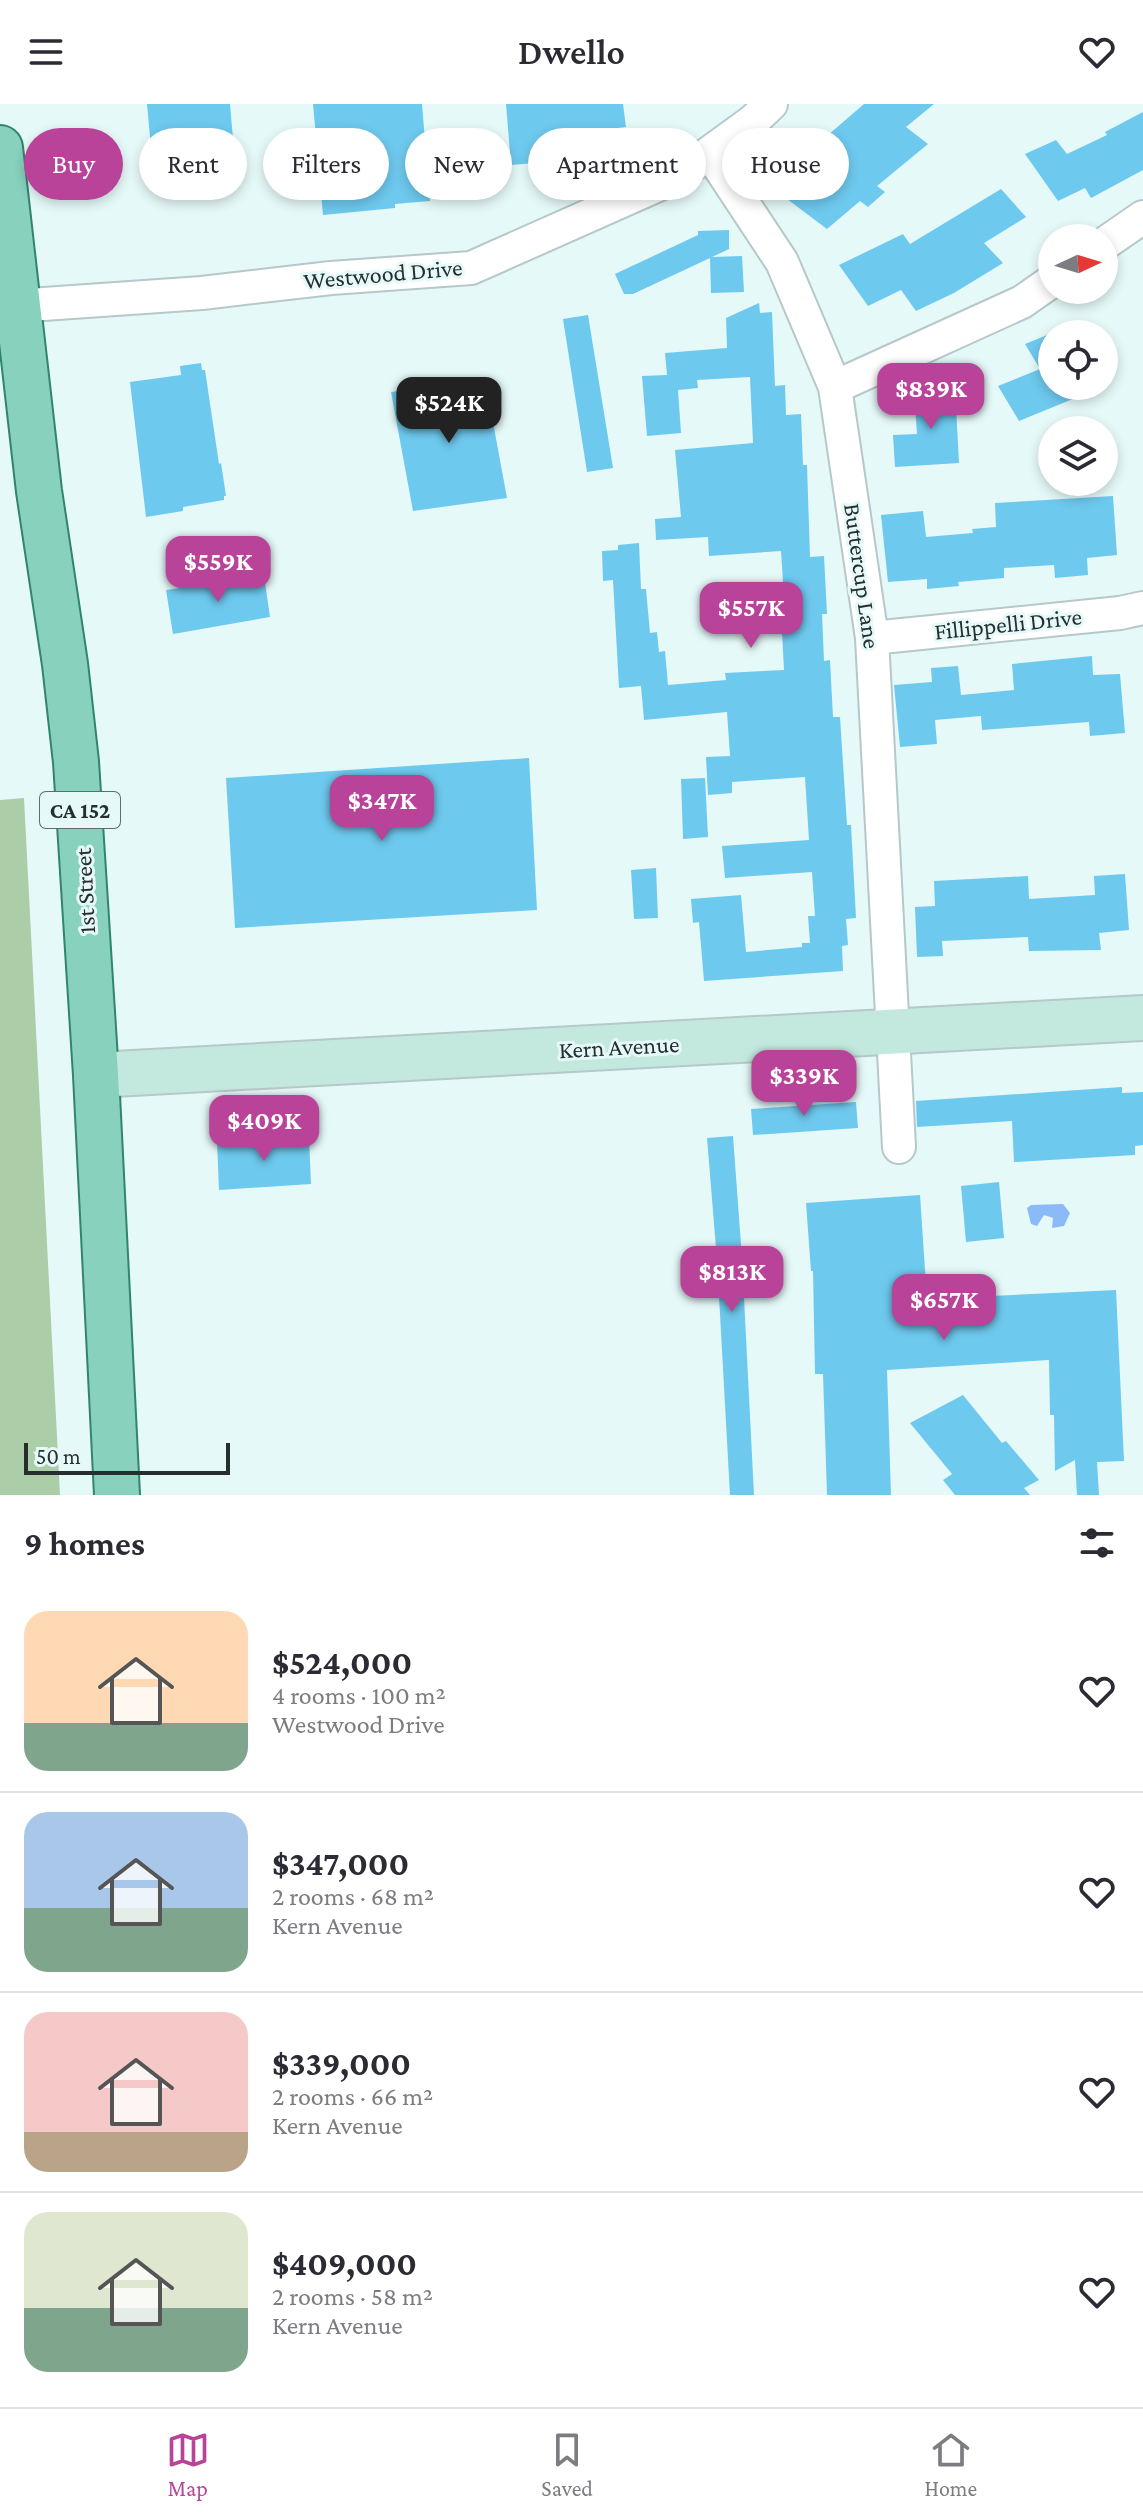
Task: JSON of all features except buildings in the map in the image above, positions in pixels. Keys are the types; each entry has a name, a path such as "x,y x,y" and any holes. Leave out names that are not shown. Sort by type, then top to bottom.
{"main road":[{"name":"1st Street","path":"0,148 8,306 65,664 76,762 96,1075 117,1495"}],"street":[{"name":"Westwood Drive","path":"8,306 202,293 331,278 471,268 676,177 753,121 771,104"},
{"name":"Buttercup Lane","path":"710,153 782,262 835,387 872,638 899,1147"},
{"path":"1118,234 1143,217"},
{"path":"835,387 1022,302 1038,291"},
{"name":"Fillippelli Drive","path":"872,638 1120,613 1143,608"},
{"name":"Kern Avenue","path":"96,1075 1143,1018"}],"green space":[{"path":"24,798 60,1495 0,1495 0,800"}],"water":[{"path":"1063,1204 1070,1213 1064,1226 1052,1228 1053,1218 1044,1215 1037,1226 1031,1224 1027,1208 1031,1205"}]}
